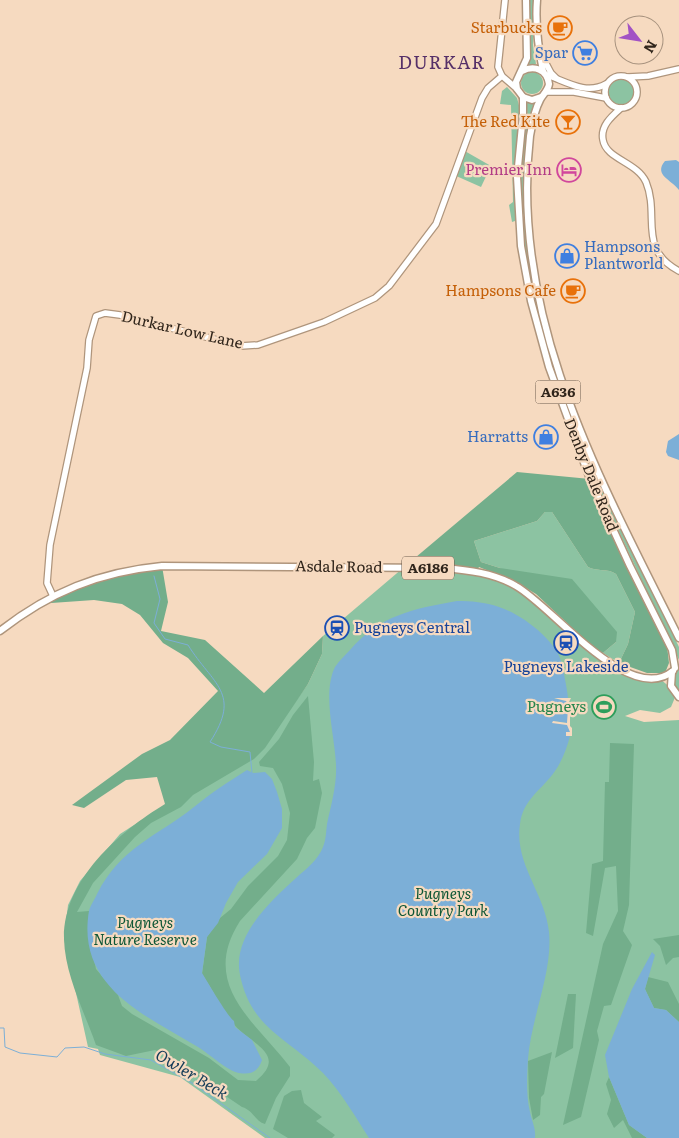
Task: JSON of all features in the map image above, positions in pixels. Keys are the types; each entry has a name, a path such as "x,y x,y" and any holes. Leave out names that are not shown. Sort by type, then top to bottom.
{"main road":[{"path":"526,0 527,58 517,78 517,89 523,97 532,100 541,97 547,92 549,84 537,45 535,18 537,0"},
{"path":"522,71 533,68 545,73"},
{"name":"Denby Dale Road","path":"523,97 517,176 521,246 531,301 549,367 590,479 630,566 672,650 676,668 670,682 672,689"},
{"name":"Denby Dale Road","path":"541,97 530,135 529,177 530,236 542,314 569,403 595,467 679,638"},
{"name":"Asdale Road","path":"0,631 37,604 103,575 162,566 463,570 495,577 516,586 542,605 600,658 633,674 660,679 679,697"},
{"path":"660,679 676,668"}],"street":[{"path":"505,0 498,68 503,77 517,89"},
{"path":"537,45 550,73 557,79"},
{"path":"545,73 571,85 590,89 607,84 615,76 648,76 679,68"},
{"path":"648,76 637,89 633,102 621,108 603,129 604,143 609,151 627,162 642,175 649,196 652,241 655,249 665,261 679,272"},
{"path":"503,77 517,78"},
{"name":"Durkar Low Lane","path":"53,596 47,583 50,545 96,316 105,313 120,315 222,342 250,346 278,339 324,322 375,298 389,286 434,229 482,98 488,88 503,77"},
{"path":"628,77 634,82 637,89"},
{"path":"607,84 604,91 611,105 611,118"},
{"path":"547,92 574,92 606,98"},
{"path":"611,105 621,108"}],"green space":[{"path":"529,0 535,0 533,45 536,64 528,64 530,46"},
{"path":"532,72 540,75 543,83 540,91 532,94 524,91 521,83 524,75"},
{"path":"621,79 630,83 634,92 630,101 621,105 612,101 608,92 612,83"},
{"path":"507,87 517,98 520,109 516,171 517,214 515,215 515,221 512,222 509,205 513,202 511,105 500,104 502,91"},
{"path":"526,102 535,103 530,117 527,217 522,213 521,178 521,157 527,122"},
{"path":"463,150 491,166 481,187 454,175"},
{"path":"522,218 527,223 533,280 540,317 561,394 536,308 527,263"},
{"path":"564,395 593,470 679,647 679,660 592,474"},
{"path":"517,472 590,479 666,637 669,663 665,673 647,673 619,663 628,644 635,612 616,574 588,567 552,512 545,512 537,521 474,541 481,562 500,568 572,579 617,632 616,642 603,653 597,651 536,594 516,582 479,567 476,572 403,568"},
{"path":"545,512 552,512 588,567 616,574 635,612 628,644 619,663 603,653 616,642 500,568 481,562 474,541 537,521"},
{"path":"162,566 168,602 161,631 205,640 264,693 323,636 322,654 308,684 265,748 254,759 193,795 181,807 151,823 135,837 93,883 77,912 89,911 88,931 96,969 118,995 122,1006 132,1014 209,1058 238,1080 256,1081 269,1063 267,1056 262,1049 233,1023 202,974 207,937 220,918 231,909 248,886 278,856 287,840 290,813 282,784 273,768 260,766 259,762 279,739 293,715 308,696 314,762 313,781 319,779 322,793 315,828 307,838 297,859 240,921 229,944 226,964 229,983 236,1001 290,1067 290,1076 276,1098 265,1124 249,1110 202,1080 187,1066 155,1050 126,1056 96,1045 71,979 65,952 66,917 73,897 83,878 113,843 147,815 165,804 157,777 126,780 84,808 72,805 142,754 170,740 218,691 188,658 163,643 140,615 122,604 94,600 37,604 83,583"},
{"name":"Pugneys Country Park","path":"403,568 463,570 516,586 586,647 633,674 660,679 671,688 675,668 679,664 679,697 676,695 671,707 660,713 640,710 625,716 644,722 679,720 679,1138 265,1138 180,1077 100,1055 98,1049 88,1047 64,939 68,905 80,881 120,834 165,805 290,709 308,684 322,654 323,636"},
{"path":"610,743 634,744 629,905 623,931 632,945 611,1005 604,1006 597,1031 599,1040 581,1117 563,1125 603,944 618,911 616,866 605,868 593,936 586,933 592,864 603,861 605,782 609,782"},
{"path":"679,935 679,957 673,958 666,965 660,946 653,939"},
{"path":"648,977 668,982 679,1004 679,1022 666,1010 654,1008 645,989"},
{"path":"568,994 576,994 573,1048 555,1058"},
{"path":"552,1052 544,1094 541,1097 540,1115 533,1120 529,1098 528,1061"},
{"path":"609,1077 629,1125 647,1138 632,1138 623,1120 614,1128 607,1114 611,1100 606,1084"},
{"path":"301,1090 304,1103 322,1117 316,1121 335,1135 332,1138 288,1138 273,1129 284,1096 292,1091"}],"water":[{"path":"676,160 679,162 679,190 662,174 661,170 665,161"},
{"path":"679,434 679,460 668,456 666,452 668,441"},
{"name":"Pugneys","path":"457,601 478,602 499,607 528,622 546,638 559,656 568,698 554,698 567,701 570,705 567,723 553,721 568,725 570,732 567,732 566,736 570,736 564,754 550,778 529,801 520,824 519,839 521,852 542,904 549,932 548,963 533,1027 528,1059 528,1099 535,1138 369,1138 330,1080 262,1021 245,993 240,975 239,961 247,933 255,921 275,898 308,868 321,852 324,844 336,772 329,702 331,678 335,667 361,638 385,621 426,607"},
{"path":"247,770 253,773 265,772 272,779 282,809 282,828 267,854 238,882 226,903 218,923 207,937 202,973 234,1021 235,1027 252,1040 262,1060 254,1072 243,1074 224,1066 198,1047 137,1010 119,996 104,979 93,960 88,937 90,907 106,878 117,865 140,844"},
{"path":"652,952 655,955 645,989 654,1008 666,1010 679,1022 679,1138 647,1138 629,1125 609,1077 605,1055 632,989"}],"pier":[{"path":"554,698 571,698 569,702 572,703 573,709 570,711 572,736 566,736 566,732 570,732 567,725 552,723 553,721 567,723 568,708 570,708 566,701"}],"waterway":[{"path":"154,576 160,599 154,623 165,639 188,645 214,680 224,700 224,712 210,742 221,747 250,752 252,773"},
{"name":"Owler Beck","path":"0,1028 4,1028 5,1047 20,1053 57,1057 65,1048 84,1047 105,1054 151,1060 192,1083 270,1138"}],"place":[{"name":"Starbucks","path":"560,28"},
{"name":"Spar","path":"585,53"},
{"name":"The Red Kite","path":"568,122"},
{"name":"Premier Inn","path":"569,170"},
{"name":"Hampsons Plantworld","path":"567,256"},
{"name":"Hampsons Cafe","path":"573,291"},
{"name":"Harratts","path":"546,437"},
{"name":"Pugneys Central","path":"337,628"},
{"name":"Pugneys Lakeside","path":"566,643"},
{"name":"Pugneys","path":"604,707"}],"district":[{"name":"DURKAR","path":"442,63"}],"park label":[{"name":"Pugneys Nature Reserve","path":"145,932"}]}
